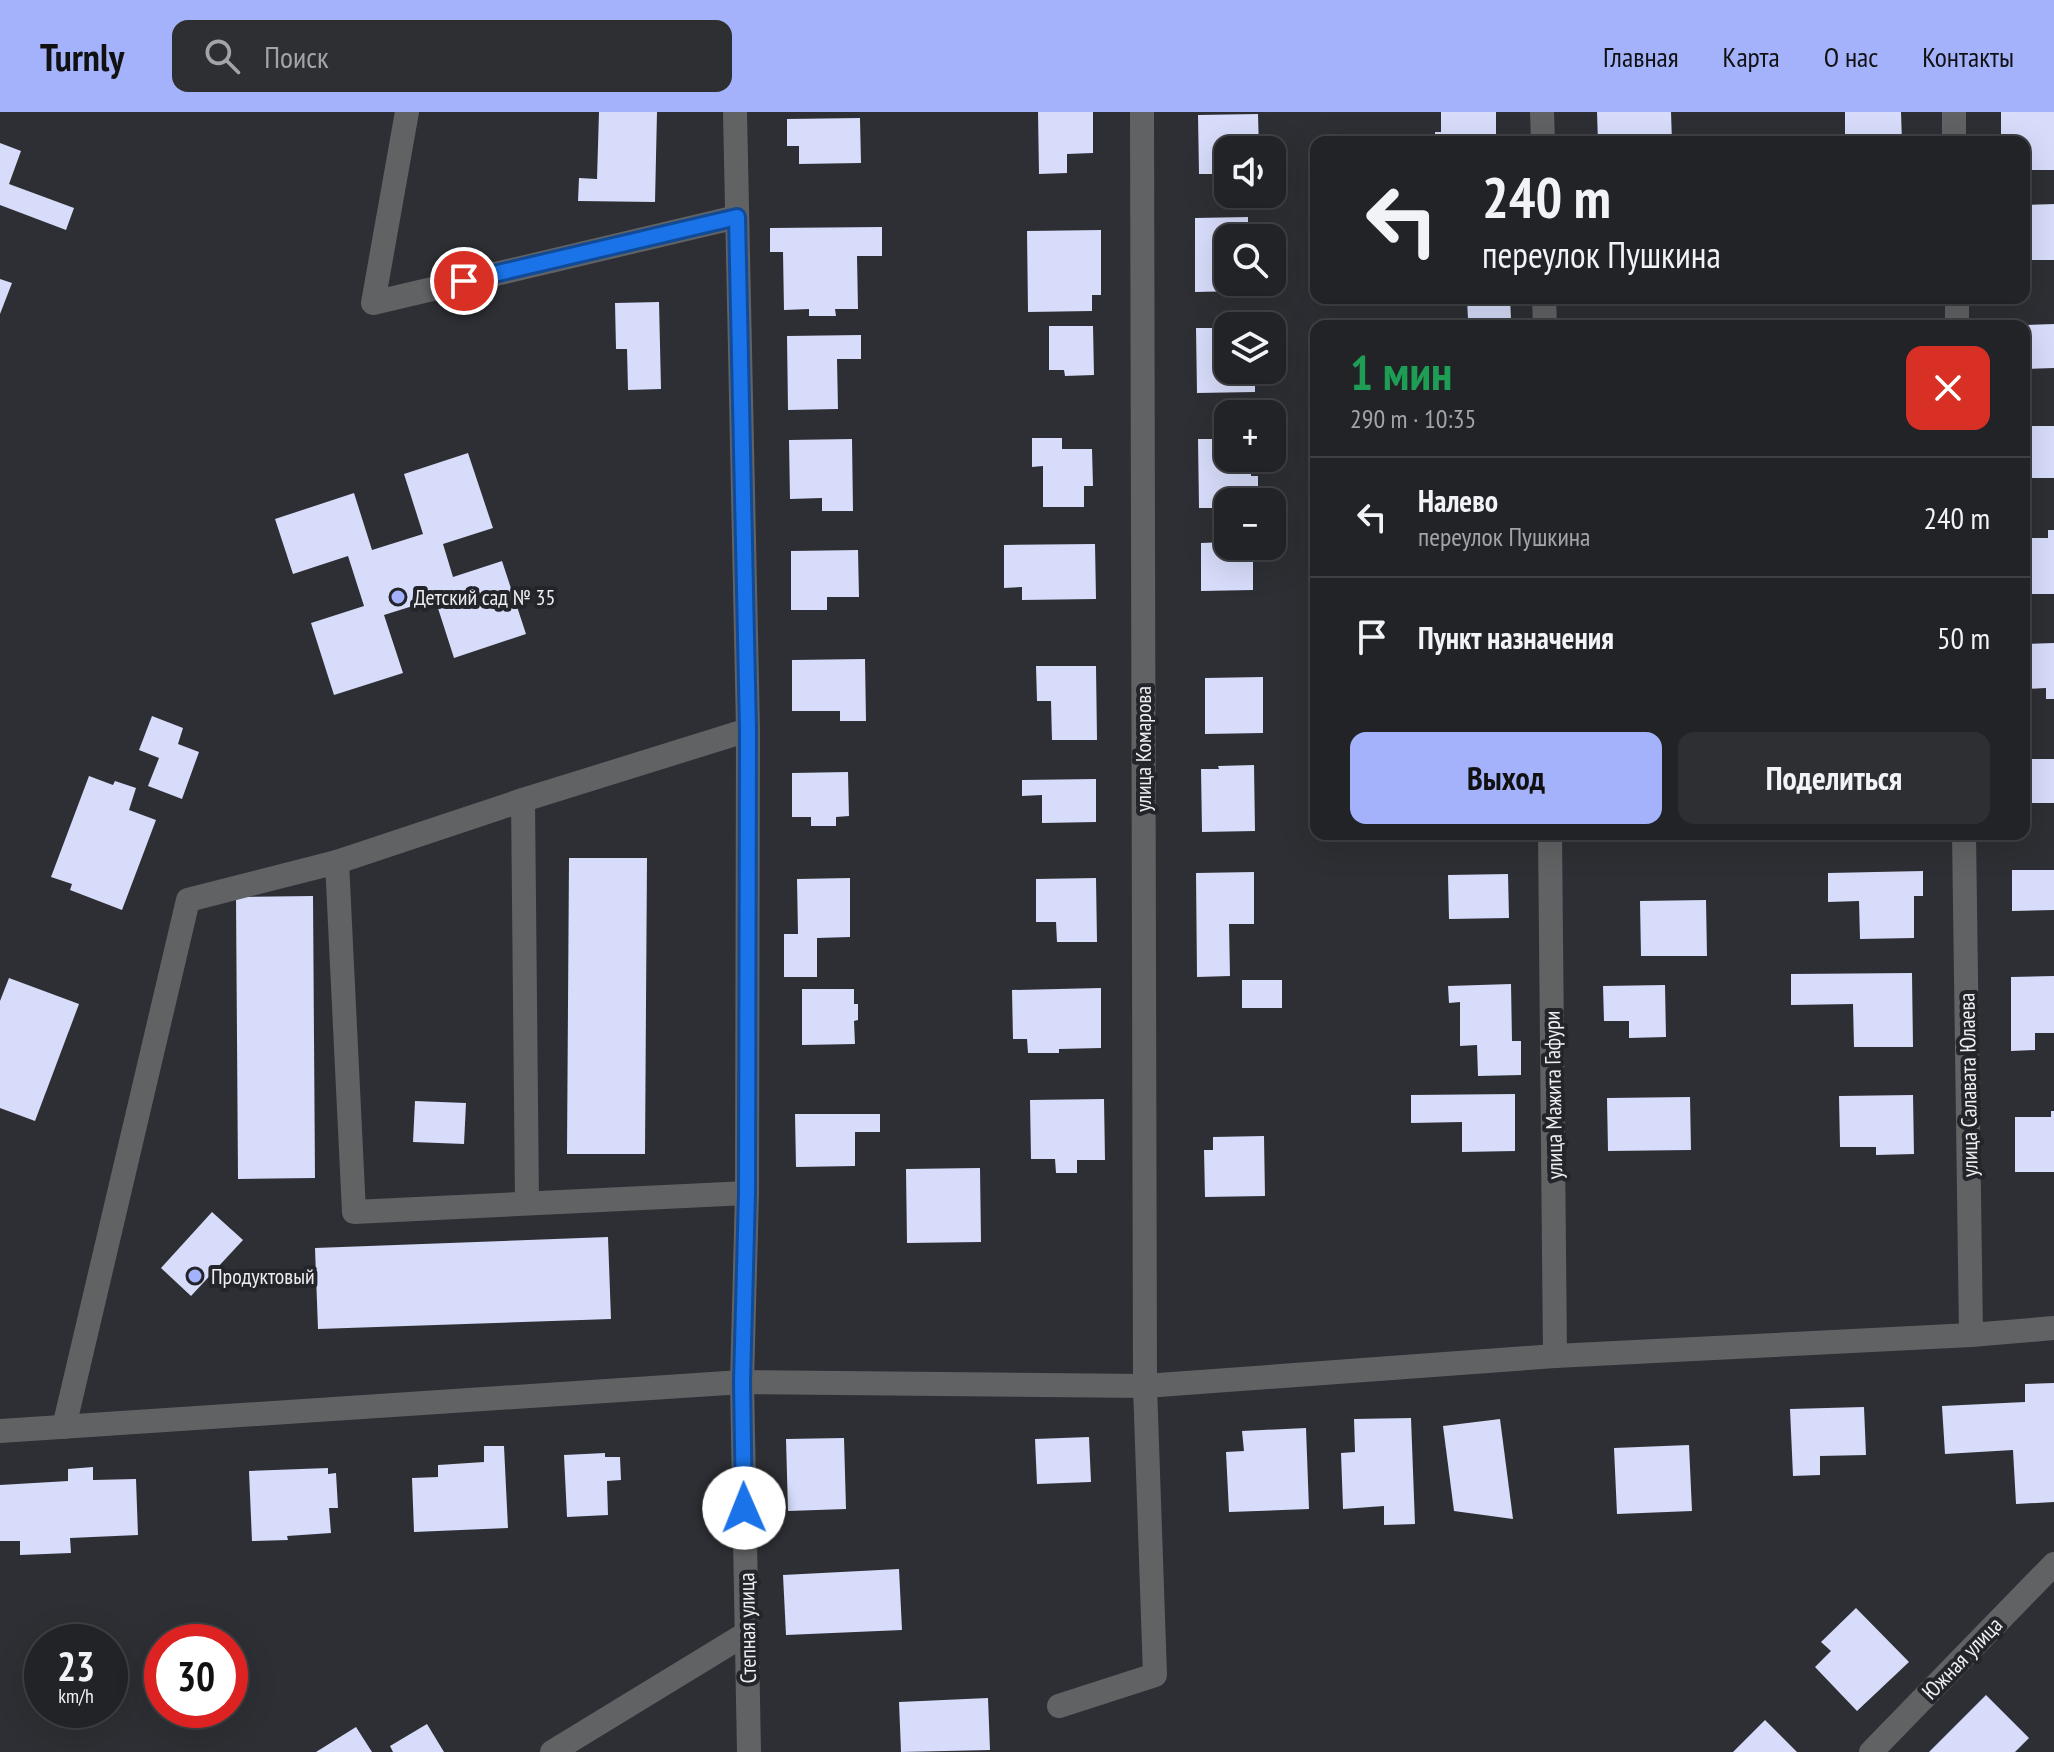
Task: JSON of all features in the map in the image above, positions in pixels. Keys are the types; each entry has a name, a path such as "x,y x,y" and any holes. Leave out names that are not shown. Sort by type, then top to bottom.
{"street":[{"path":"407,112 373,303 737,217"},
{"name":"Степная улица","path":"735,112 748,730 747,1193 742,1382 749,1752"},
{"name":"улица Комарова","path":"1059,1706 1155,1675 1145,1386 1142,112"},
{"path":"1542,112 1543,136"},
{"path":"1954,112 1954,136"},
{"path":"64,1427 188,900 337,862 748,730"},
{"path":"523,800 527,1203"},
{"name":"улица Мажита Гафури","path":"1550,840 1555,1356"},
{"name":"улица Салавата Юлаева","path":"1964,840 1971,1335"},
{"path":"337,862 354,1212 747,1193"},
{"path":"0,1431 742,1382 1145,1386 1555,1356 2054,1328"},
{"name":"Южная улица","path":"1871,1752 2054,1564"},
{"path":"552,1752 747,1633"}],"building":[{"path":"599,112 657,112 655,202 578,201 579,178 597,179"},
{"path":"1038,112 1093,112 1093,153 1067,154 1067,173 1039,174"},
{"path":"1441,112 1496,112 1496,136 1435,136 1435,132 1441,132"},
{"path":"1597,112 1671,112 1672,136 1598,136"},
{"path":"1845,112 1901,112 1902,136 1845,136"},
{"path":"2001,112 2054,112 2054,170 2030,170 2030,136 2001,136"},
{"path":"1258,114 1259,136 1214,136 1214,174 1199,174 1198,115"},
{"path":"860,118 861,163 799,164 799,146 787,146 787,119"},
{"path":"0,143 21,151 9,184 74,208 66,230 0,205"},
{"path":"2054,204 2054,260 2030,260 2030,205"},
{"path":"1248,217 1248,224 1214,224 1214,292 1195,292 1195,218"},
{"path":"882,227 882,256 857,256 858,309 835,309 836,316 809,316 809,309 784,310 783,252 770,252 770,228"},
{"path":"1101,230 1101,295 1092,295 1092,311 1028,312 1027,231"},
{"path":"0,279 12,283 0,314"},
{"path":"659,302 661,389 628,390 627,349 616,349 615,303"},
{"path":"1467,304 1510,304 1511,319 1468,320"},
{"path":"2054,324 2054,368 2030,369 2030,325"},
{"path":"1049,326 1093,326 1094,375 1065,376 1064,370 1049,370"},
{"path":"1196,328 1214,328 1214,384 1255,384 1255,392 1197,393"},
{"path":"861,335 861,359 837,359 838,409 788,410 787,336"},
{"path":"2030,426 2054,426 2054,478 2030,478"},
{"path":"1032,438 1062,438 1062,449 1092,449 1093,486 1084,486 1084,507 1043,507 1043,466 1032,467"},
{"path":"852,439 853,511 822,511 822,498 790,499 789,440"},
{"path":"1198,439 1214,439 1214,472 1251,472 1251,476 1258,476 1258,488 1214,488 1214,508 1199,508"},
{"path":"468,453 493,528 443,544 453,577 502,561 526,634 454,658 435,599 384,615 403,673 334,695 311,623 364,606 348,556 293,574 275,519 354,493 372,550 423,534 404,474"},
{"path":"2048,530 2054,530 2054,594 2030,594 2030,538 2048,538"},
{"path":"1201,543 1214,543 1214,560 1253,560 1253,590 1201,591"},
{"path":"1095,544 1096,599 1022,600 1022,587 1004,588 1004,545"},
{"path":"858,550 859,597 827,597 827,610 791,610 791,551"},
{"path":"2054,643 2054,699 2046,699 2046,688 2030,689 2030,644"},
{"path":"865,659 866,721 840,721 840,711 792,711 792,660"},
{"path":"1036,666 1096,666 1097,740 1052,740 1051,701 1037,701"},
{"path":"1263,677 1263,733 1205,734 1205,678"},
{"path":"152,716 183,728 178,744 199,752 182,799 148,786 159,758 139,750"},
{"path":"2030,759 2054,759 2054,803 2030,803"},
{"path":"1254,765 1255,831 1202,832 1201,769"},
{"path":"848,772 849,816 836,817 836,826 811,826 811,817 792,817 792,773"},
{"path":"89,776 113,785 115,781 136,788 129,810 156,820 122,910 70,890 72,884 51,877"},
{"path":"1096,779 1096,822 1042,823 1042,795 1022,796 1022,780"},
{"path":"569,858 647,858 645,1154 567,1154"},
{"path":"2012,870 2054,870 2054,910 2012,911"},
{"path":"1923,871 1923,896 1914,896 1914,938 1860,939 1859,901 1828,902 1828,873"},
{"path":"1254,872 1254,924 1229,924 1230,976 1197,977 1196,873"},
{"path":"1508,874 1509,918 1449,919 1448,875"},
{"path":"850,878 850,937 817,938 817,977 784,977 784,934 798,934 797,879"},
{"path":"1096,878 1097,942 1057,942 1056,922 1036,922 1036,879"},
{"path":"313,896 315,1178 238,1179 236,897"},
{"path":"1706,900 1707,956 1641,956 1640,901"},
{"path":"1912,973 1913,1047 1854,1047 1853,1004 1791,1005 1791,974"},
{"path":"2054,976 2054,1033 2035,1033 2035,1050 2011,1051 2011,977"},
{"path":"9,978 79,1004 35,1121 0,1108 0,1001"},
{"path":"1242,980 1282,980 1282,1008 1242,1008"},
{"path":"1511,984 1512,1041 1521,1041 1521,1075 1478,1076 1477,1045 1460,1046 1460,1002 1449,1003 1448,986"},
{"path":"1665,985 1666,1037 1629,1038 1629,1021 1604,1021 1603,986"},
{"path":"1101,988 1101,1048 1028,1053 1027,1039 1013,1039 1012,990"},
{"path":"802,989 854,989 854,1004 858,1004 858,1020 854,1021 855,1044 802,1045"},
{"path":"1515,1094 1515,1151 1462,1152 1462,1122 1411,1123 1411,1095"},
{"path":"1913,1095 1914,1154 1876,1155 1876,1147 1840,1147 1839,1096"},
{"path":"1690,1097 1691,1150 1608,1151 1607,1098"},
{"path":"1104,1099 1105,1160 1077,1160 1077,1173 1056,1173 1055,1159 1031,1159 1030,1100"},
{"path":"415,1101 466,1103 464,1144 413,1142"},
{"path":"2051,1111 2054,1111 2054,1172 2015,1172 2015,1117 2051,1117"},
{"path":"795,1114 880,1114 880,1132 855,1132 855,1166 796,1167"},
{"path":"1264,1136 1265,1196 1205,1197 1204,1150 1213,1150 1213,1137"},
{"path":"980,1168 981,1242 907,1243 906,1169"},
{"path":"212,1212 243,1240 191,1296 161,1268"},
{"path":"608,1237 611,1319 318,1329 315,1248"},
{"path":"2054,1383 2054,1502 2016,1504 2013,1450 1945,1454 1942,1406 2025,1402 2025,1384"},
{"path":"1864,1407 1866,1455 1820,1456 1820,1475 1793,1476 1790,1409"},
{"path":"1411,1418 1415,1524 1384,1525 1384,1506 1343,1509 1341,1453 1355,1452 1354,1419"},
{"path":"1500,1419 1513,1519 1454,1511 1443,1426"},
{"path":"1306,1428 1309,1509 1229,1512 1226,1452 1244,1451 1242,1431"},
{"path":"1089,1437 1091,1482 1037,1484 1035,1439"},
{"path":"844,1438 846,1509 788,1511 786,1439"},
{"path":"1689,1445 1692,1511 1617,1514 1614,1448"},
{"path":"484,1446 504,1446 508,1528 414,1532 412,1478 438,1477 438,1465 484,1462"},
{"path":"605,1453 605,1457 620,1457 621,1480 607,1481 608,1515 567,1517 564,1455"},
{"path":"93,1467 93,1480 136,1479 138,1535 70,1538 71,1553 20,1555 20,1541 0,1541 0,1485 68,1481 68,1469"},
{"path":"328,1468 328,1474 336,1473 338,1508 329,1508 331,1533 287,1536 288,1540 252,1541 249,1471"},
{"path":"899,1569 902,1630 786,1635 783,1575"},
{"path":"1856,1608 1909,1662 1857,1711 1815,1667 1831,1651 1821,1642"},
{"path":"1986,1695 2029,1738 2015,1752 1929,1752"},
{"path":"988,1698 990,1750 901,1752 899,1702"},
{"path":"1765,1720 1797,1752 1733,1752"},
{"path":"427,1724 444,1752 393,1752 390,1746"},
{"path":"356,1727 372,1752 316,1752"}],"place":[{"name":"Детский сад № 35","path":"398,597"},
{"name":"Продуктовый","path":"195,1276"}],"route":[{"path":"464,281 737,217 748,730 747,1193 742,1382 744,1508"}]}
